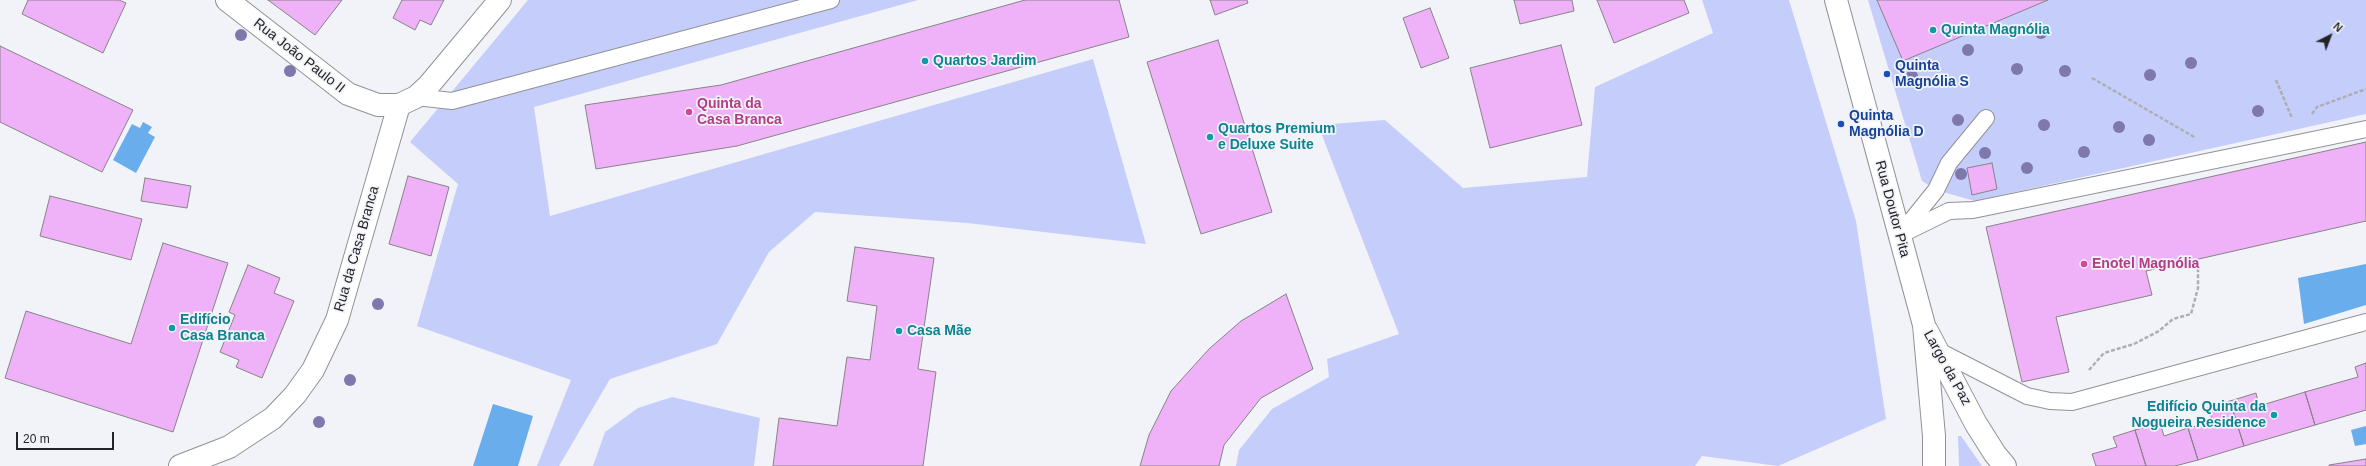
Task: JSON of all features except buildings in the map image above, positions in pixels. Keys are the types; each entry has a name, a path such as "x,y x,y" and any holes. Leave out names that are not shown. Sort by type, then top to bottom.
{"street":[{"name":"Rua João Paulo II","path":"226,0 348,94 378,105 408,101"},
{"name":"Rua da Casa Branca","path":"180,466 229,447 273,418 295,394 313,370 337,320 408,101 429,84 500,0"},
{"name":"Rua Doutor Pita","path":"1836,0 1924,325"},
{"name":"Largo da Paz","path":"1924,325 1976,424 1995,454 2006,466"},
{"name":"Largo da Paz","path":"1924,325 1934,436 1934,466"}],"lane":[{"path":"408,101 452,101 831,0"},
{"path":"1900,235 1936,190 1949,163 1986,118"},
{"path":"1900,235 1949,211 1973,210 2366,129"},
{"path":"1939,351 2027,396 2050,401 2072,402 2366,322"}],"path":[{"path":"2092,78 2198,139"},
{"path":"2276,80 2293,121"},
{"path":"2316,116 2309,118 2317,107 2366,89"},
{"path":"2286,122 2298,120"},
{"path":"2086,374 2104,353 2134,344 2159,331 2173,319 2191,314 2198,288 2198,269"}],"shaded area":[{"path":"528,0 918,0 534,107 550,216 1093,59 1146,244 967,223 815,212 769,252 717,344 610,379 559,466 537,466 571,380 417,326 458,184 410,142"},
{"path":"1702,0 1789,0 1856,221 1886,419 1778,466 1702,456 1695,466 1236,466 1239,450 1272,409 1329,377 1327,359 1399,334 1318,125 1385,120 1463,188 1587,177 1595,87 1713,33"},
{"name":"Quinta Magnólia","path":"1868,0 2366,0 2366,114 1975,201 1936,190 1922,181"},
{"path":"143,122 152,127 148,133 155,137 136,173 113,160 132,124 140,128"},
{"path":"2366,264 2366,305 2304,324 2298,278"},
{"path":"672,397 760,418 754,466 593,466 605,432 638,408"},
{"path":"493,404 533,416 518,466 473,466"},
{"path":"2366,426 2366,444 2355,446 2351,430"},
{"path":"1958,436 1961,436 1982,466 1959,466"}],"place":[{"name":"Quinta Magnólia","path":"1933,30"},
{"name":"Quartos Jardim","path":"925,61"},
{"name":"Quinta Magnólia S","path":"1887,74"},
{"name":"Quinta da Casa Branca","path":"689,112"},
{"name":"Quinta Magnólia D","path":"1841,124"},
{"name":"Quartos Premium e Deluxe Suite","path":"1210,137"},
{"name":"Enotel Magnólia","path":"2084,264"},
{"name":"Edifício Casa Branca","path":"172,328"},
{"name":"Casa Mãe","path":"899,331"},
{"name":"Edifício Quinta da Nogueira Residence","path":"2274,415"}]}
